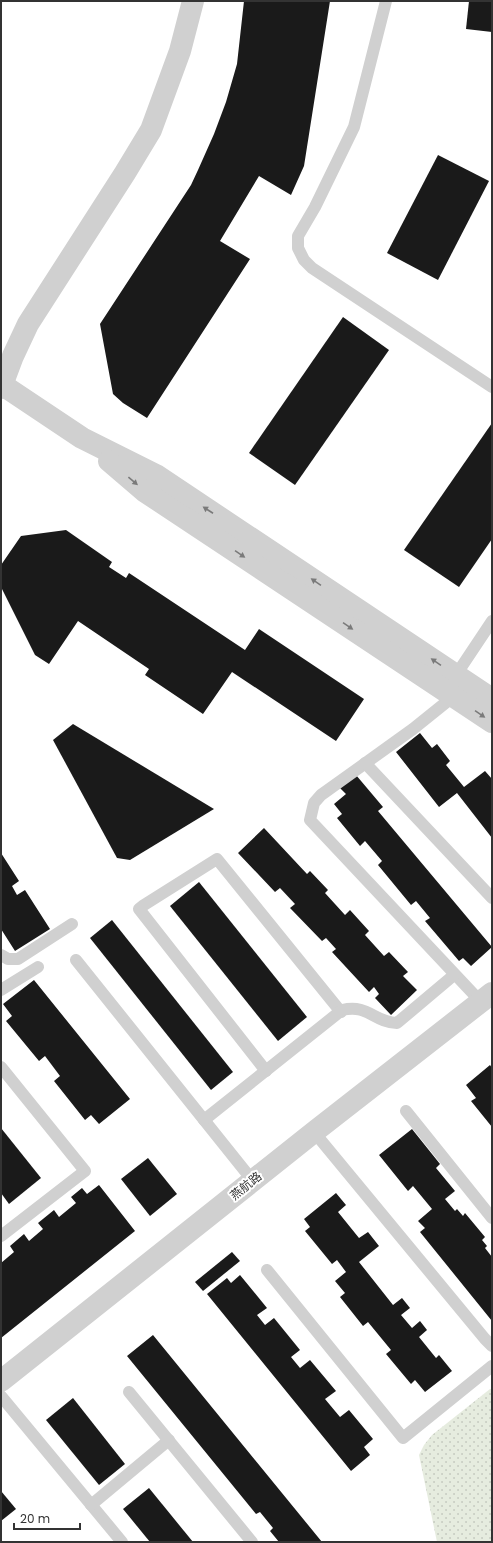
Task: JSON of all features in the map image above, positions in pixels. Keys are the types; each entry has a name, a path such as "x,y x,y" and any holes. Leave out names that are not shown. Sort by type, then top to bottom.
{"street":[{"path":"193,1 180,51 151,130 28,324 1,386 82,438 156,475 492,699"},
{"path":"82,438 144,491 492,722"},
{"name":"燕航路","path":"1,1381 314,1132 486,998"}],"lane":[{"path":"386,1 354,127 315,207 298,236 298,248 304,260 312,268 492,387"},
{"path":"456,675 492,621"},
{"path":"454,696 413,729 321,795 314,803 310,820 454,975 486,998"},
{"path":"365,762 492,898"},
{"path":"266,1071 139,909 144,905 217,859 341,1012"},
{"path":"1,955 8,960 18,959 72,924"},
{"path":"76,960 253,1181"},
{"path":"1,990 38,967"},
{"path":"204,1120 341,1012 353,1008 367,1011 373,1016 388,1022 397,1023 454,975"},
{"path":"1,1067 85,1170 2,1232"},
{"path":"406,1111 492,1218"},
{"path":"314,1132 492,1346"},
{"path":"267,1270 403,1438 492,1366"},
{"path":"129,1392 252,1542"},
{"path":"1,1396 122,1542"},
{"path":"91,1505 169,1440"}],"shaded area":[{"path":"490,1389 492,1389 492,1542 437,1542 419,1455 424,1445 432,1435"}],"building":[{"path":"244,1 330,1 304,166 291,195 259,176 220,241 250,259 147,418 123,403 113,394 100,324 191,185 198,170 226,102 237,64"},
{"path":"469,1 492,1 492,32 466,29"},
{"path":"438,155 489,181 438,280 387,253"},
{"path":"343,317 389,350 295,485 249,453"},
{"path":"492,423 492,539 459,587 404,550"},
{"path":"66,530 112,562 109,567 126,578 129,573 245,650 259,629 364,699 336,741 232,672 203,714 145,675 149,669 78,621 49,664 35,655 1,587 1,565 21,536"},
{"path":"73,724 214,809 130,860 117,858 53,740"},
{"path":"420,733 432,748 437,744 450,761 446,765 464,787 485,771 492,779 492,838 457,793 439,807 396,752"},
{"path":"356,775 383,807 378,811 492,947 471,966 463,958 459,961 425,921 430,918 416,901 411,905 378,865 382,861 365,841 360,846 337,818 342,814 334,804 346,794 340,788"},
{"path":"264,828 307,874 310,871 328,890 325,893 345,915 350,910 369,931 365,935 384,956 389,952 408,972 403,976 417,990 391,1015 375,998 379,994 374,987 369,992 332,952 336,949 326,938 322,941 290,908 295,904 280,888 275,892 238,853"},
{"path":"1,853 19,881 12,886 17,895 25,890 50,929 15,951 1,929"},
{"path":"199,882 307,1017 278,1041 170,906"},
{"path":"112,920 233,1072 211,1090 90,938"},
{"path":"34,980 130,1099 99,1124 91,1115 85,1120 54,1081 60,1076 45,1056 39,1061 6,1021 12,1016 3,1004"},
{"path":"490,1065 492,1068 492,1127 471,1101 476,1098 466,1085"},
{"path":"1,1128 41,1178 9,1204 1,1193"},
{"path":"412,1129 440,1164 436,1168 455,1191 445,1199 455,1211 457,1209 463,1216 465,1213 485,1237 482,1240 487,1246 485,1248 492,1257 492,1321 420,1232 425,1228 418,1221 432,1209 413,1186 408,1191 379,1155"},
{"path":"148,1158 177,1194 150,1216 121,1179"},
{"path":"99,1185 135,1231 1,1338 1,1263 14,1252 10,1246 24,1234 29,1241 43,1229 38,1223 54,1210 59,1217 76,1203 71,1197 82,1188 87,1194"},
{"path":"336,1193 346,1205 338,1212 359,1238 368,1232 379,1246 359,1262 393,1305 402,1298 410,1308 401,1315 412,1328 420,1321 427,1330 419,1337 436,1358 439,1355 452,1371 425,1392 415,1380 411,1384 386,1354 391,1350 368,1322 363,1326 340,1297 345,1293 335,1281 346,1272 337,1260 332,1264 305,1231 310,1227 304,1219"},
{"path":"232,1252 240,1261 203,1291 195,1282"},
{"path":"240,1275 267,1308 257,1315 265,1325 274,1318 300,1350 291,1357 300,1368 310,1360 336,1391 325,1399 340,1417 349,1410 373,1439 364,1447 370,1455 351,1471 207,1294 227,1278 231,1283"},
{"path":"153,1335 322,1542 279,1542 270,1531 273,1528 260,1512 256,1514 127,1356"},
{"path":"73,1398 125,1464 99,1485 46,1420"},
{"path":"149,1488 193,1542 150,1542 123,1509"},
{"path":"1,1491 16,1509 1,1521"}]}
